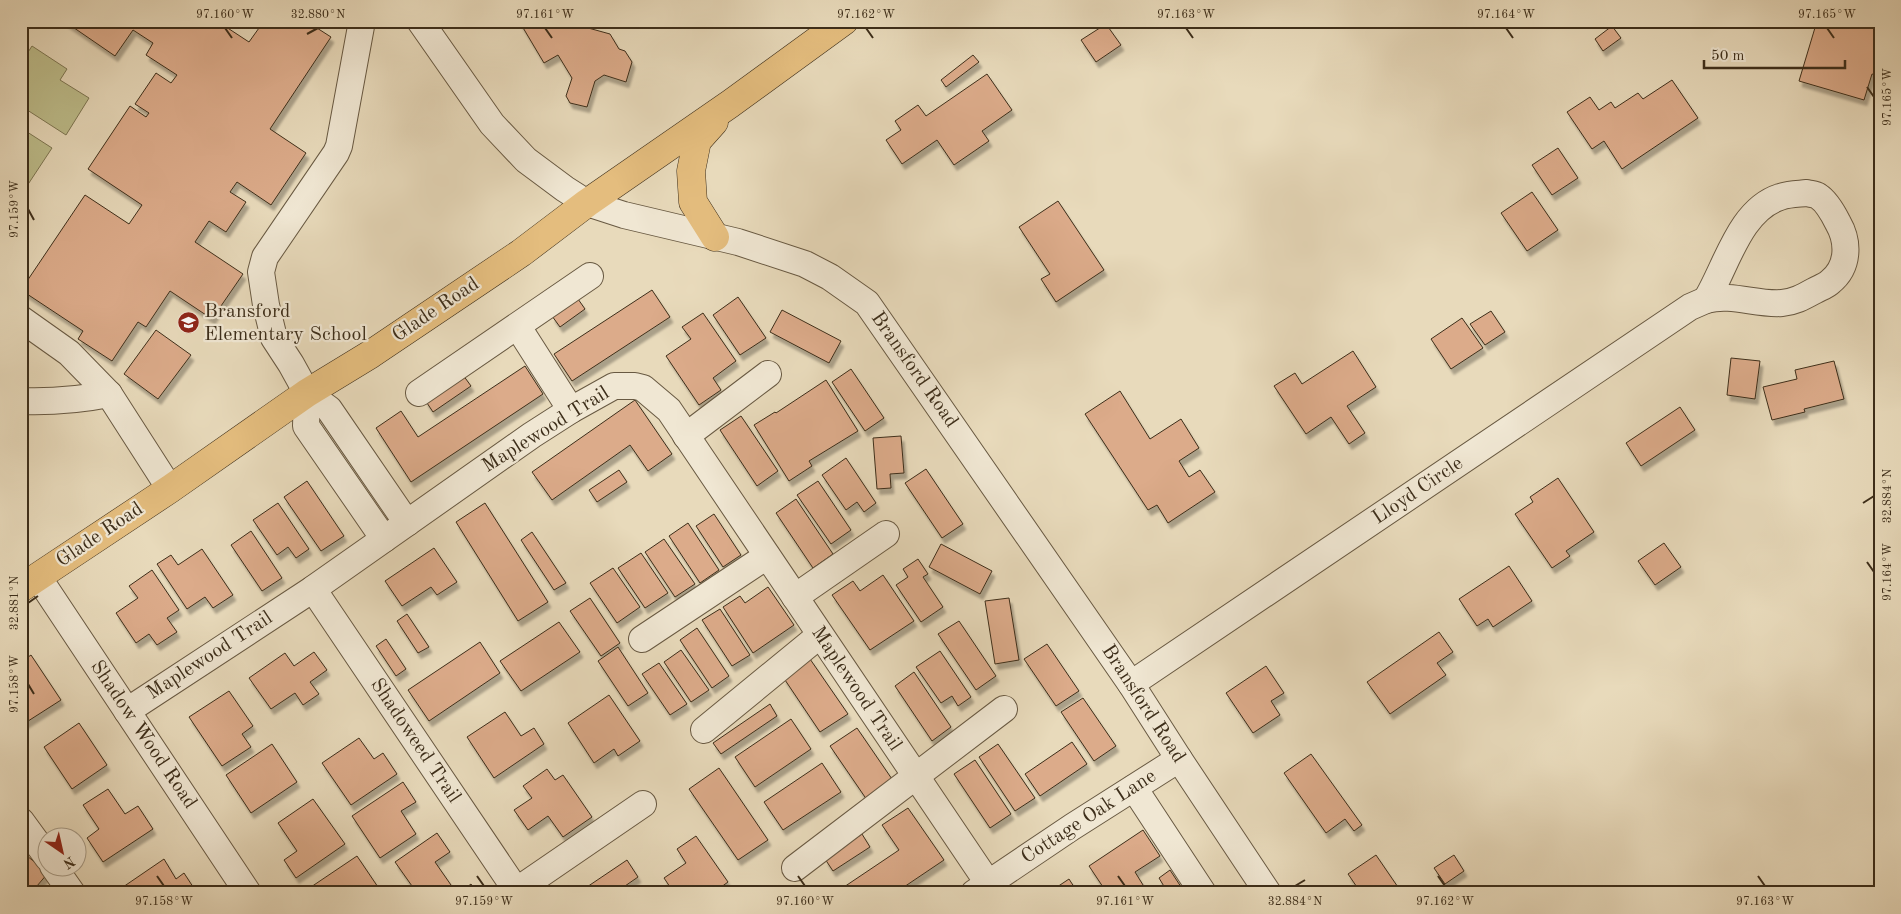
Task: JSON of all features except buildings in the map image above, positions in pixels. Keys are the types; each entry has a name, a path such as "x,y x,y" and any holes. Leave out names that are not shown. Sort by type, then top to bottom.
{"main road":[{"name":"Glade Road","path":"30,582 308,393 371,354 521,253 587,203 730,104 844,21"},
{"path":"715,237 693,202 691,171 697,141 730,104"}],"street":[{"path":"362,21 339,146 265,257 261,272 274,338 308,393 329,409 407,523"},
{"name":"Bransford Road","path":"420,21 492,124 526,160 587,203 624,216 738,242 805,264 830,277 867,303 1132,684 1179,759 1268,893"},
{"name":"Lloyd Circle","path":"1132,684 1690,307 1706,300 1732,297 1751,301 1782,303 1797,300 1830,282 1841,269 1847,251 1844,233 1832,213 1818,196 1807,193 1779,197 1761,207 1750,218 1721,268 1716,283 1706,300"},
{"path":"419,393 590,276"},
{"path":"24,327 69,353 109,394 170,488"},
{"path":"518,327 571,410"},
{"path":"686,436 768,374"},
{"name":"Maplewood Trail","path":"127,711 313,590 525,440 571,410 614,386 635,386 643,388 669,410 915,776 982,889"},
{"path":"308,393 306,426 384,539"},
{"path":"21,401 78,400 109,394"},
{"path":"795,597 886,534"},
{"path":"642,639 767,556"},
{"name":"Shadow Wood Road","path":"30,582 127,711 248,893"},
{"name":"Shadoweed Trail","path":"313,590 517,892"},
{"path":"704,730 820,635"},
{"path":"795,868 1004,709"},
{"name":"Cottage Oak Lane","path":"982,889 1072,827 1179,759"},
{"path":"1134,788 1203,893"},
{"path":"517,892 643,804"},
{"path":"21,821 38,844"},
{"path":"60,876 72,893"}],"green space":[{"path":"32,46 67,69 60,80 89,98 66,135 21,106 21,63"},
{"path":"21,128 52,148 21,195"}],"place":[{"name":"Bransford Elementary School","path":"188,323"}]}
